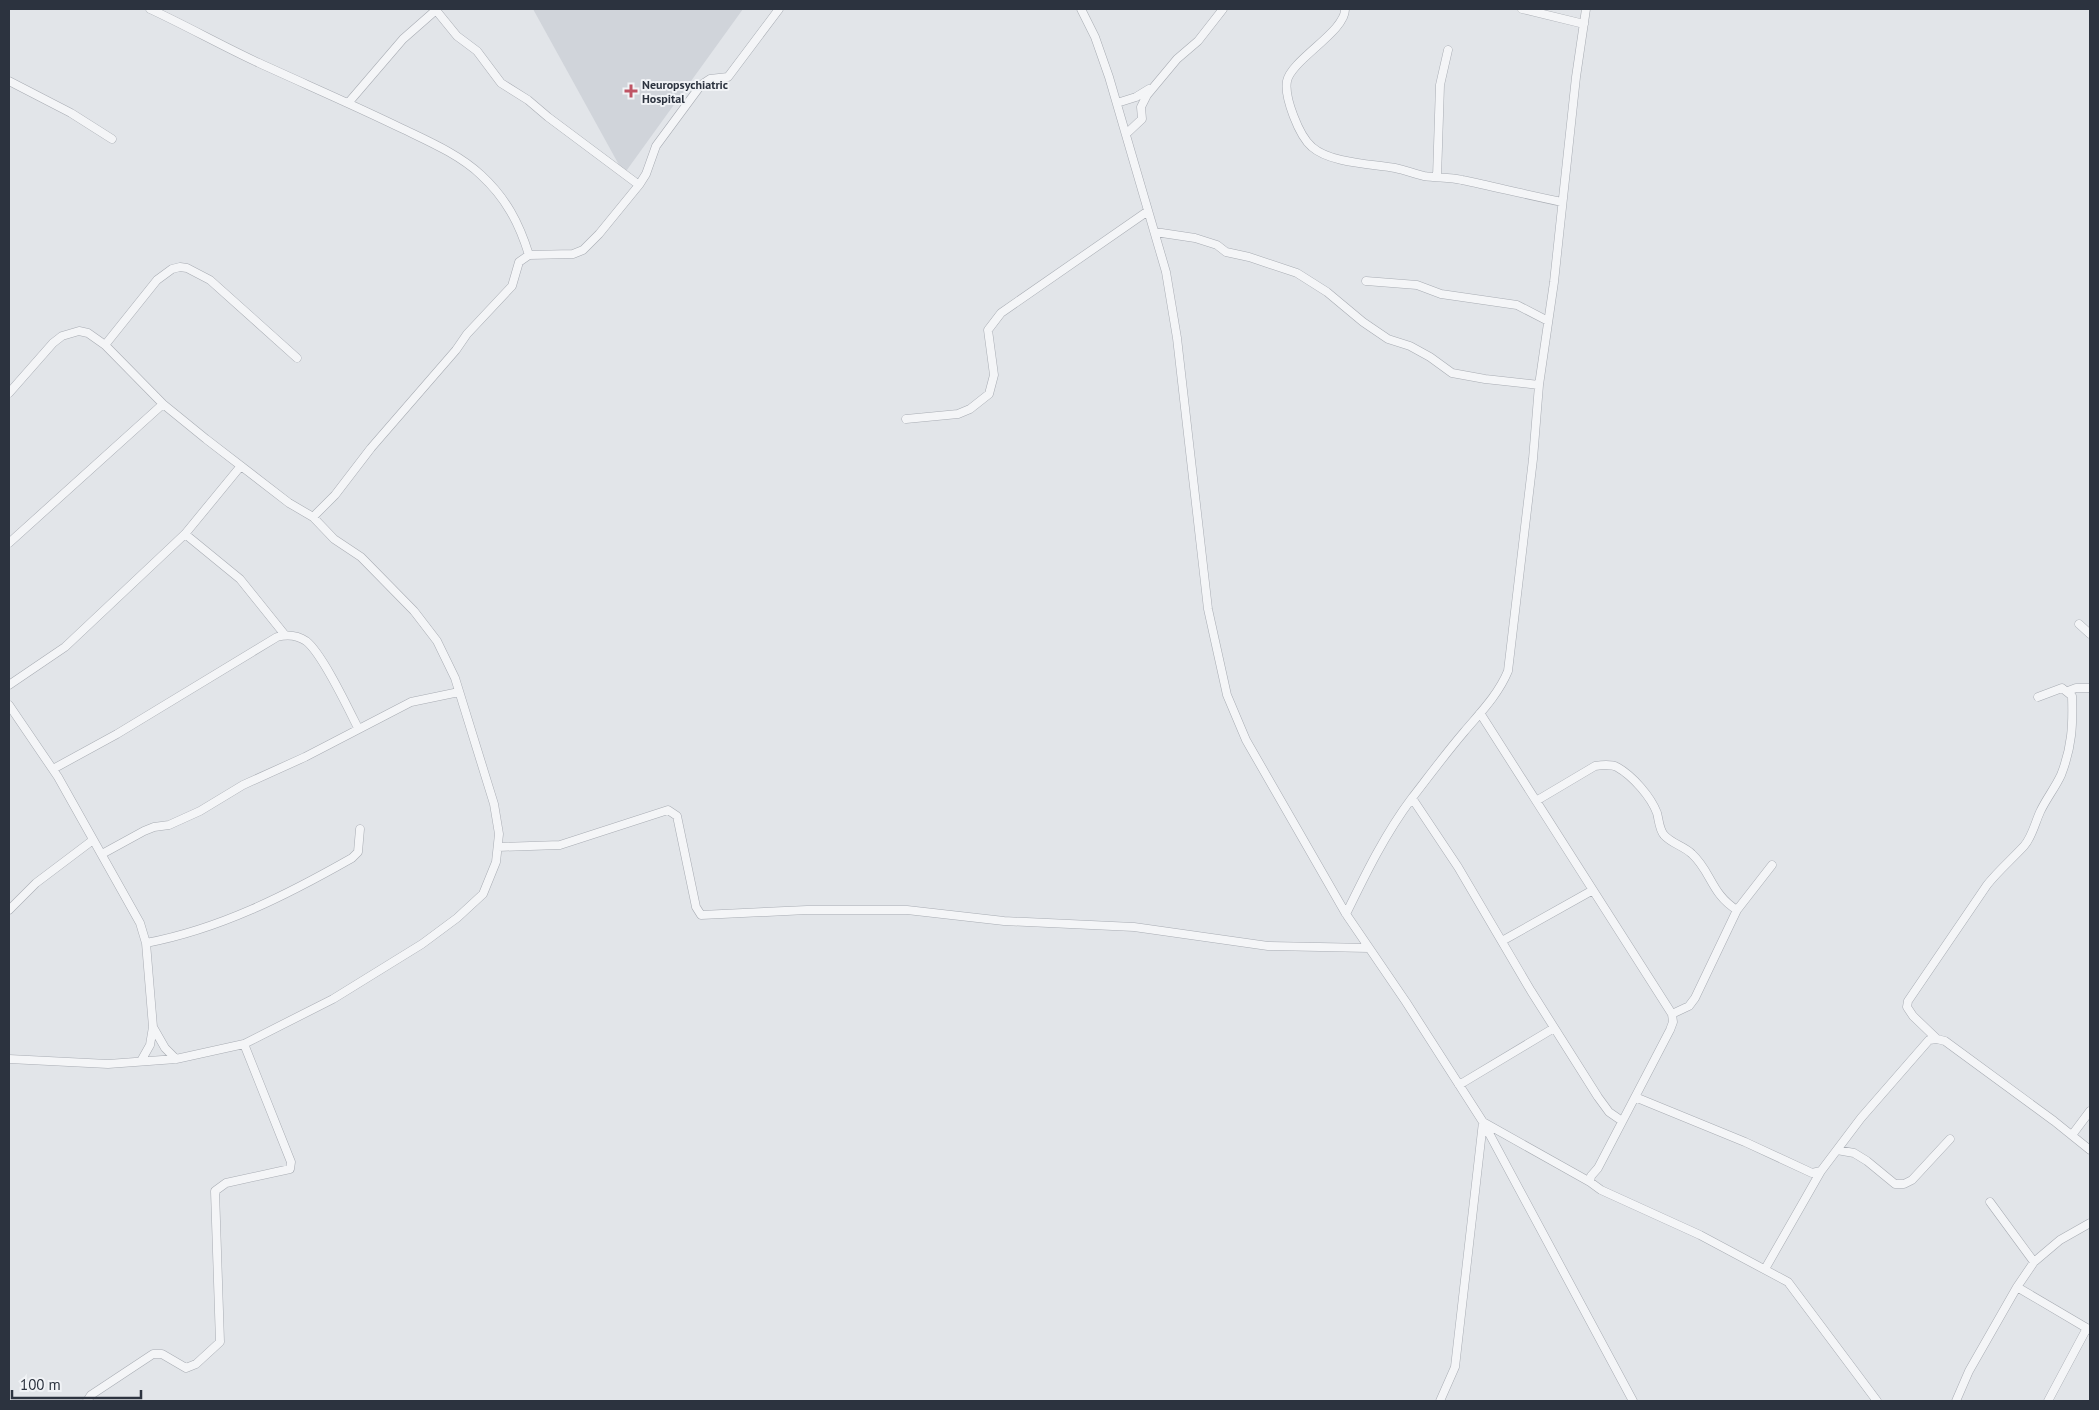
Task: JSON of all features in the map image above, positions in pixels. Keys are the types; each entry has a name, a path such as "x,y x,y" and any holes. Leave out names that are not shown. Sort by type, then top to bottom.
{"street":[{"path":"150,9 256,62 349,102 443,149 481,174 511,209 522,231 529,255"},
{"path":"349,102 403,39 435,9 457,36 477,50 500,83 528,100 639,186"},
{"path":"313,517 335,495 365,455 467,334 512,286 517,264 521,259 529,255 573,254 583,250 599,234 639,186 646,174 656,146 702,85 710,79 728,77 779,9"},
{"path":"1081,9 1095,37 1117,103 1166,272 1177,338 1208,608 1223,682 1246,740 1346,914 1483,1122 1633,1401"},
{"path":"1126,134 1142,119 1141,107 1154,86 1178,59 1198,41 1222,9"},
{"path":"1345,9 1346,12 1340,22 1296,67 1287,80 1288,91 1300,134 1312,148 1328,156 1437,177 1460,179 1508,192 1562,202"},
{"path":"1522,9 1584,24"},
{"path":"1346,914 1378,849 1412,798 1502,685 1508,671 1540,385 1586,9"},
{"path":"1437,177 1440,85 1448,50"},
{"path":"9,81 71,114 112,139"},
{"path":"1117,103 1136,97 1154,86"},
{"path":"906,419 958,414 989,394 994,375 988,330 994,320 1001,313 1148,211"},
{"path":"1155,232 1195,238 1217,245 1226,252 1249,257 1297,274 1327,292 1363,322 1388,339 1410,346 1430,357 1452,373 1540,385"},
{"path":"105,345 157,280 166,272 180,267 187,268 210,280 296,358"},
{"path":"1366,281 1417,285 1441,294 1518,305 1548,321"},
{"path":"9,393 53,343 62,336 79,331 88,333 105,345 163,404 240,467 289,503 313,517 334,539 361,557 414,611 437,641 455,678 494,804 499,834 496,862 483,894 456,918 422,944 333,999 244,1044 176,1059 108,1064 9,1059"},
{"path":"9,543 163,404"},
{"path":"9,685 65,647 185,534 240,467"},
{"path":"185,534 240,579 285,635"},
{"path":"2079,624 2090,634"},
{"path":"53,769 117,734 277,637 285,635 300,638 313,648 358,728"},
{"path":"2038,697 2062,688 2072,696 2072,734 2060,776 2041,810 2030,838 2000,868 1987,885 1961,926 1908,1001 1907,1007 1913,1016 1937,1038 1945,1041 2090,1150"},
{"path":"2068,691 2076,688 2090,688"},
{"path":"102,854 144,832 154,828 169,826 200,811 243,785 305,757 411,702 459,692"},
{"path":"9,705 53,769 140,923 146,943 153,1027 150,1045 141,1061"},
{"path":"1480,713 1672,1014 1673,1022 1670,1030 1598,1168 1591,1176 1590,1182"},
{"path":"1536,801 1595,766 1605,764 1616,766 1640,787 1652,804 1662,833 1670,841 1695,856 1719,895 1737,910"},
{"path":"1412,798 1458,867 1554,1028 1598,1097 1609,1112 1622,1120"},
{"path":"498,847 560,845 668,810 673,811 677,816 696,907 701,915 807,910 907,910 1004,921 1134,927 1268,946 1369,948"},
{"path":"146,943 197,931 299,888 352,858 358,852 360,829"},
{"path":"9,910 36,883 94,840"},
{"path":"1672,1014 1689,1006 1695,998 1737,910 1772,865"},
{"path":"1502,941 1593,890"},
{"path":"153,1027 165,1048 176,1059"},
{"path":"1459,1085 1554,1028"},
{"path":"1765,1269 1821,1171 1861,1118 1929,1040 1937,1038"},
{"path":"87,1401 91,1395 153,1354 162,1354 186,1368 196,1364 220,1342 215,1190 226,1182 290,1169 291,1167 291,1162 244,1044"},
{"path":"1635,1097 1744,1142 1812,1173 1821,1171"},
{"path":"2072,1135 2090,1111"},
{"path":"1483,1122 1601,1190 1700,1235 1788,1282 1877,1401"},
{"path":"1440,1401 1454,1367 1483,1122"},
{"path":"1837,1150 1854,1153 1895,1184 1904,1184 1912,1180 1950,1138"},
{"path":"1990,1202 2034,1262"},
{"path":"1956,1401 1969,1371 2017,1287 2034,1262 2060,1240 2090,1223"},
{"path":"2017,1287 2089,1329 2048,1401"}],"shaded area":[{"name":"Neuropsychiatric Hospital","path":"533,9 743,9 624,174"}],"place":[{"name":"Neuropsychiatric Hospital","path":"631,91"}]}
